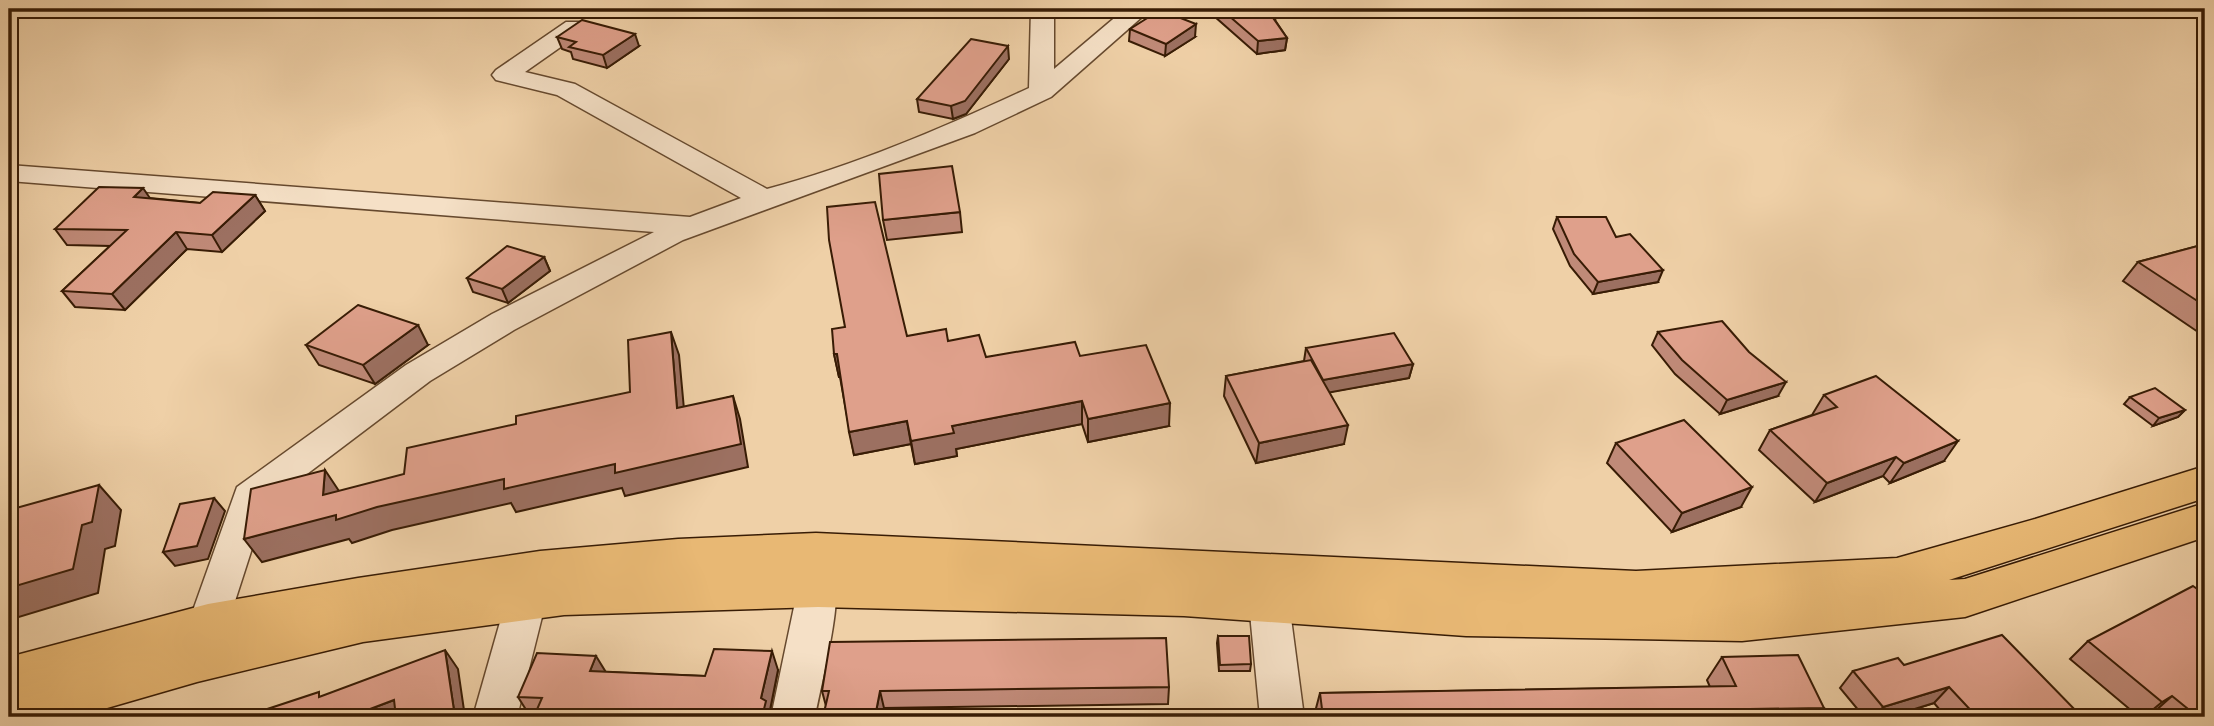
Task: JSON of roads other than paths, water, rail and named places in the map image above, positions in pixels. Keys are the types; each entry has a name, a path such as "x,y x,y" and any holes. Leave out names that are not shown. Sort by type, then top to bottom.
{"main road":[{"path":"9,714 203,643 358,597 541,570 678,557 1184,597 1265,587 1636,590 1898,577 2035,537 2205,482"},
{"path":"1265,587 1466,616 1742,621 1965,598 2205,520"},
{"path":"9,679 203,643 564,596 817,569"}],"street":[{"path":"1042,9 1042,92"},
{"path":"203,643 250,497 418,373 515,316 673,234 764,199 808,187 966,127 1042,92 1139,9"},
{"path":"573,27 505,75 566,89 764,199"},
{"path":"9,173 693,226"},
{"path":"793,717 817,569"},
{"path":"1265,587 1282,717"},
{"path":"495,717 526,601"}]}
